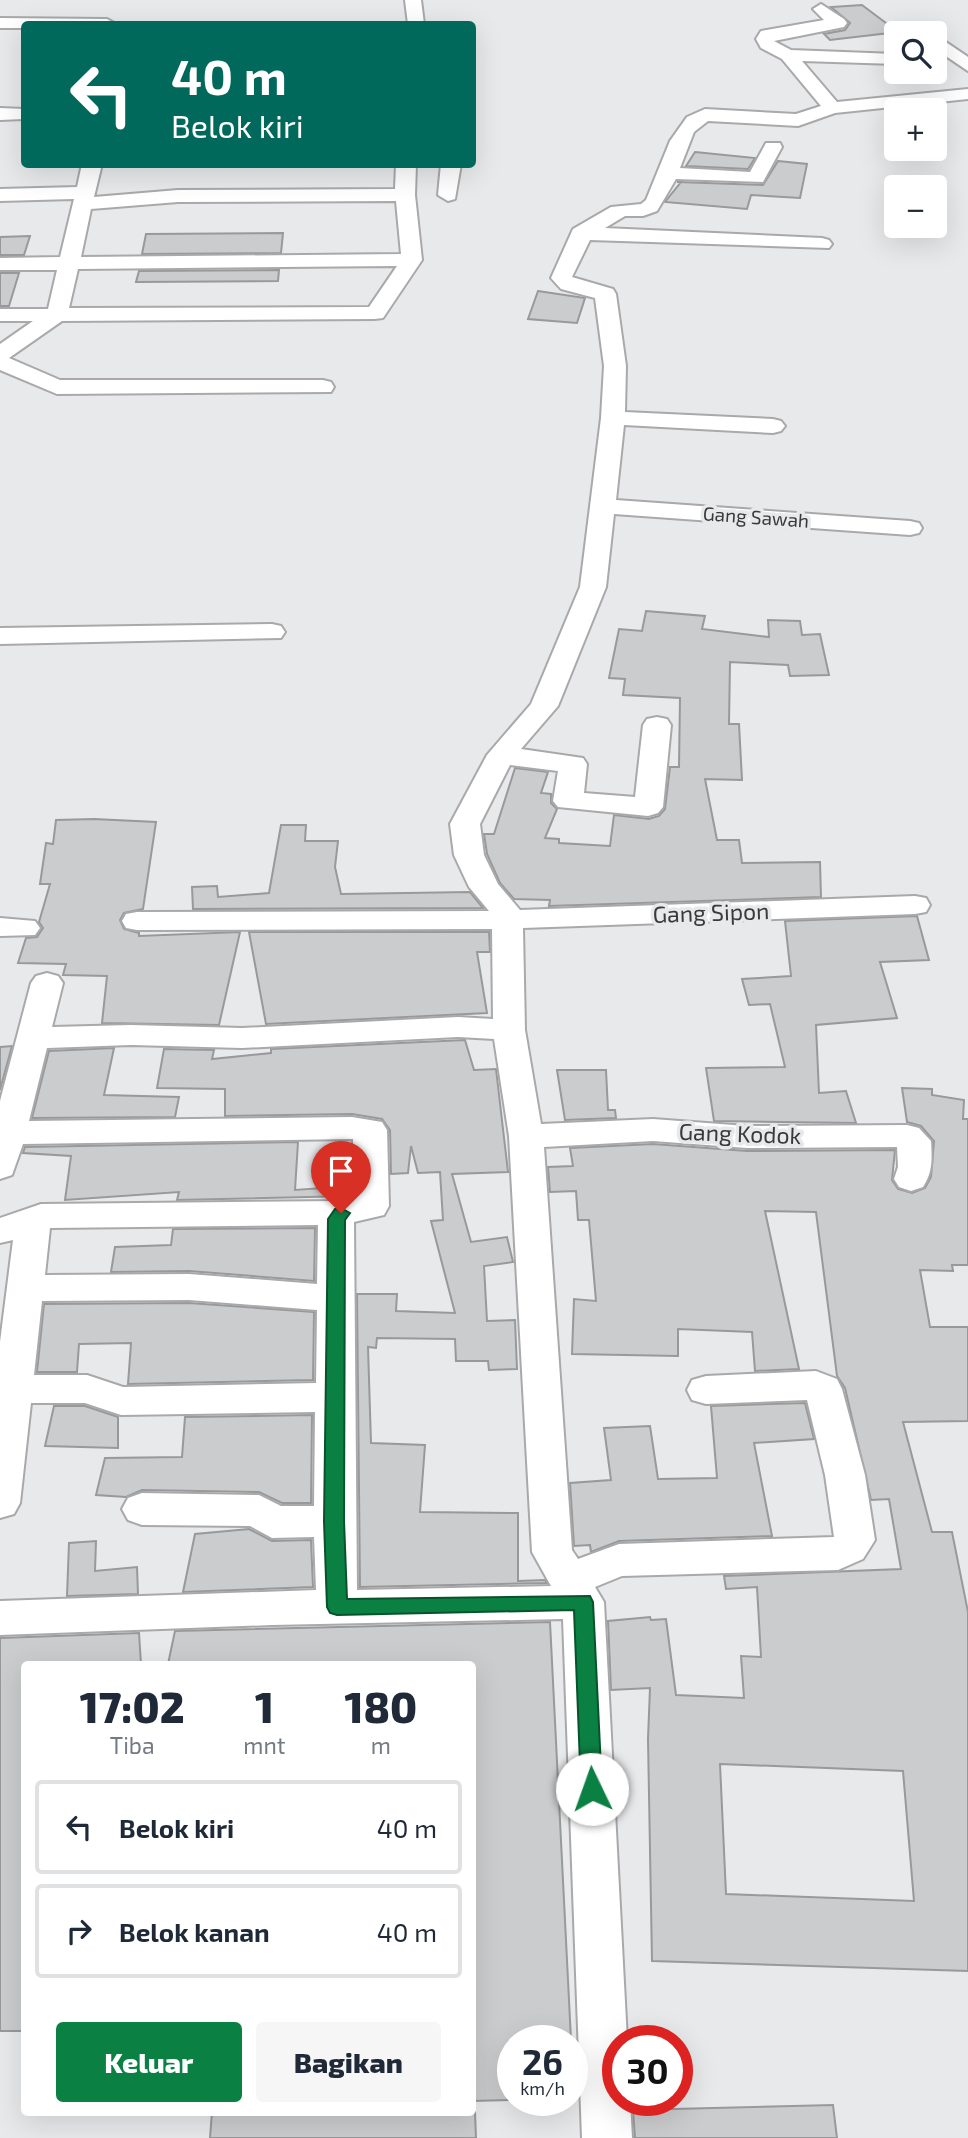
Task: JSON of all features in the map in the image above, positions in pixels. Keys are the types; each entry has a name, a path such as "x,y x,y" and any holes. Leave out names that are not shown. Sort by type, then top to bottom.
{"street":[{"path":"413,0 416,21"},
{"path":"821,9 838,23 768,36 765,39 767,44 788,55 832,108"},
{"path":"0,23 21,23"},
{"path":"947,36 956,35"},
{"path":"947,49 968,67"},
{"path":"788,55 884,59"},
{"path":"947,65 968,67"},
{"path":"705,221 645,218 642,215 654,203 671,173 686,126 694,118 705,115 798,120 832,108 968,94"},
{"path":"0,114 21,114"},
{"path":"671,173 756,178 773,148"},
{"path":"0,354 57,314 91,168"},
{"path":"0,315 367,314 378,309 412,260 405,195 406,168"},
{"path":"448,195 451,168"},
{"path":"0,195 83,199 405,195"},
{"path":"607,2138 576,1591 552,1552 526,1136 509,1030 507,919 504,909 484,887 469,855 465,824 501,755 544,706 593,587 613,418 615,366 605,295 568,285 561,278 580,233 617,212 645,211"},
{"path":"580,233 822,244"},
{"path":"0,264 412,260"},
{"path":"0,362 57,387 323,387"},
{"path":"613,418 774,426"},
{"name":"Gang Sawah","path":"601,506 910,528"},
{"path":"0,636 272,632"},
{"path":"501,755 573,764 568,801 648,807 657,725"},
{"name":"Gang Sipon","path":"136,921 235,924 507,919 915,905"},
{"path":"0,1167 11,1133 47,982"},
{"path":"35,1038 131,1035 242,1038 458,1027 509,1030"},
{"path":"0,1503 26,1288 16,1225 41,1216 341,1213 371,1206 372,1135 363,1128 11,1133"},
{"name":"Gang Kodok","path":"526,1136 653,1130 747,1137 907,1136 915,1141 915,1167 911,1179"},
{"path":"337,1607 334,1521 335,1298 336,1219 341,1213"},
{"path":"26,1288 189,1287 335,1298"},
{"path":"0,1618 337,1607 576,1591 619,1560 838,1554 849,1548 855,1540 845,1475 823,1389 817,1385 706,1390"},
{"path":"13,1389 87,1390 121,1401 335,1397"},
{"path":"142,1509 259,1511 272,1522 334,1521"}],"building":[{"path":"862,5 884,22 884,34 830,40 824,34 845,30 850,23 831,7"},
{"path":"695,152 755,158 748,169 686,166"},
{"path":"778,161 807,164 800,198 751,195 747,209 665,202 681,182 763,185"},
{"path":"283,233 281,253 142,254 146,234"},
{"path":"30,236 24,255 0,255 0,237"},
{"path":"279,270 278,281 136,282 139,271"},
{"path":"0,273 19,273 9,306 0,306"},
{"path":"538,291 585,298 577,323 528,319"},
{"path":"646,611 705,616 702,629 769,637 768,620 800,621 802,635 820,634 829,675 790,676 788,665 730,662 729,724 739,724 742,780 705,779 717,840 739,840 742,863 820,862 821,897 549,906 550,900 514,899 500,883 487,854 484,834 494,834 515,768 548,772 541,793 551,794 551,803 557,809 545,838 559,839 559,843 610,846 614,815 649,819 659,816 665,809 670,767 679,767 680,698 623,695 625,679 609,678 619,629 642,631"},
{"path":"56,820 156,822 143,909 124,913 120,920 124,929 139,933 139,936 240,932 219,1025 102,1023 107,976 63,975 66,964 18,963 26,938 37,937 43,928 39,922 50,884 40,884 46,843 53,844"},
{"path":"281,825 306,825 305,841 338,841 335,867 341,894 470,892 483,908 193,909 192,887 217,886 218,897 269,893"},
{"path":"917,916 929,960 880,962 897,1018 816,1025 819,1093 846,1091 856,1123 714,1121 706,1068 785,1067 770,1004 749,1005 742,979 791,976 785,921"},
{"path":"249,932 489,932 490,952 477,952 487,1013 266,1024"},
{"path":"465,1040 474,1070 496,1069 508,1172 452,1174 471,1242 507,1237 513,1262 484,1266 487,1321 515,1320 517,1369 489,1370 488,1361 456,1361 455,1339 377,1338 376,1348 368,1347 371,1443 425,1445 420,1512 518,1513 518,1581 545,1580 547,1583 360,1587 357,1294 397,1294 396,1311 455,1313 431,1221 443,1220 440,1172 418,1173 411,1146 408,1173 391,1174 390,1130 382,1119 352,1114 225,1116 225,1089 157,1088 164,1049 214,1050 212,1059 271,1053 271,1049"},
{"path":"12,1046 0,1090 0,1047"},
{"path":"114,1048 104,1095 179,1097 175,1117 32,1118 49,1051"},
{"path":"557,1070 606,1070 608,1110 615,1110 616,1118 565,1120"},
{"path":"902,1088 932,1089 932,1095 964,1100 963,1119 968,1119 968,1265 952,1265 953,1271 920,1270 930,1327 968,1327 968,1421 903,1422 932,1532 952,1532 968,1612 968,1971 652,1961 648,1739 650,1688 611,1690 608,1621 650,1617 651,1620 666,1619 676,1695 744,1698 741,1656 761,1657 757,1587 726,1589 724,1576 901,1569 889,1499 871,1500 845,1388 837,1376 816,1212 765,1211 799,1369 755,1371 752,1332 678,1329 678,1356 572,1354 574,1299 596,1301 589,1220 578,1220 576,1191 550,1192 548,1167 573,1166 570,1148 653,1144 747,1151 895,1150 892,1180 898,1189 912,1193 925,1188 931,1177 934,1141 921,1126 907,1122","holes":["720,1764 903,1771 914,1901 726,1894"]},
{"path":"298,1142 295,1190 350,1186 350,1196 177,1200 179,1192 65,1200 71,1156 23,1153 25,1147"},
{"path":"315,1228 314,1281 189,1271 111,1272 115,1247 171,1245 173,1229"},
{"path":"189,1303 314,1312 313,1380 128,1384 131,1343 79,1344 77,1372 37,1372 44,1304"},
{"path":"805,1403 814,1439 754,1443 772,1536 619,1541 591,1552 590,1545 574,1546 570,1483 611,1480 604,1428 650,1426 658,1479 717,1478 711,1406"},
{"path":"54,1406 85,1406 118,1417 118,1448 45,1446"},
{"path":"312,1415 311,1503 282,1503 259,1492 142,1490 126,1497 96,1495 105,1458 182,1457 185,1417"},
{"path":"249,1529 272,1541 311,1540 313,1587 183,1592 195,1534"},
{"path":"96,1541 95,1571 137,1567 138,1594 67,1596 69,1543"},
{"path":"550,1622 570,2025 497,2025 497,2100 476,2101 476,1661 169,1661 175,1631"},
{"path":"139,1633 141,1661 21,1661 21,2031 0,2031 0,1638"},
{"path":"833,2105 837,2138 635,2138 633,2116 693,2116 693,2108"},
{"path":"212,2116 475,2116 476,2138 210,2138"}],"route":[{"path":"341,1213 336,1219 335,1298 334,1521 337,1607 583,1602 592,1789"}]}
